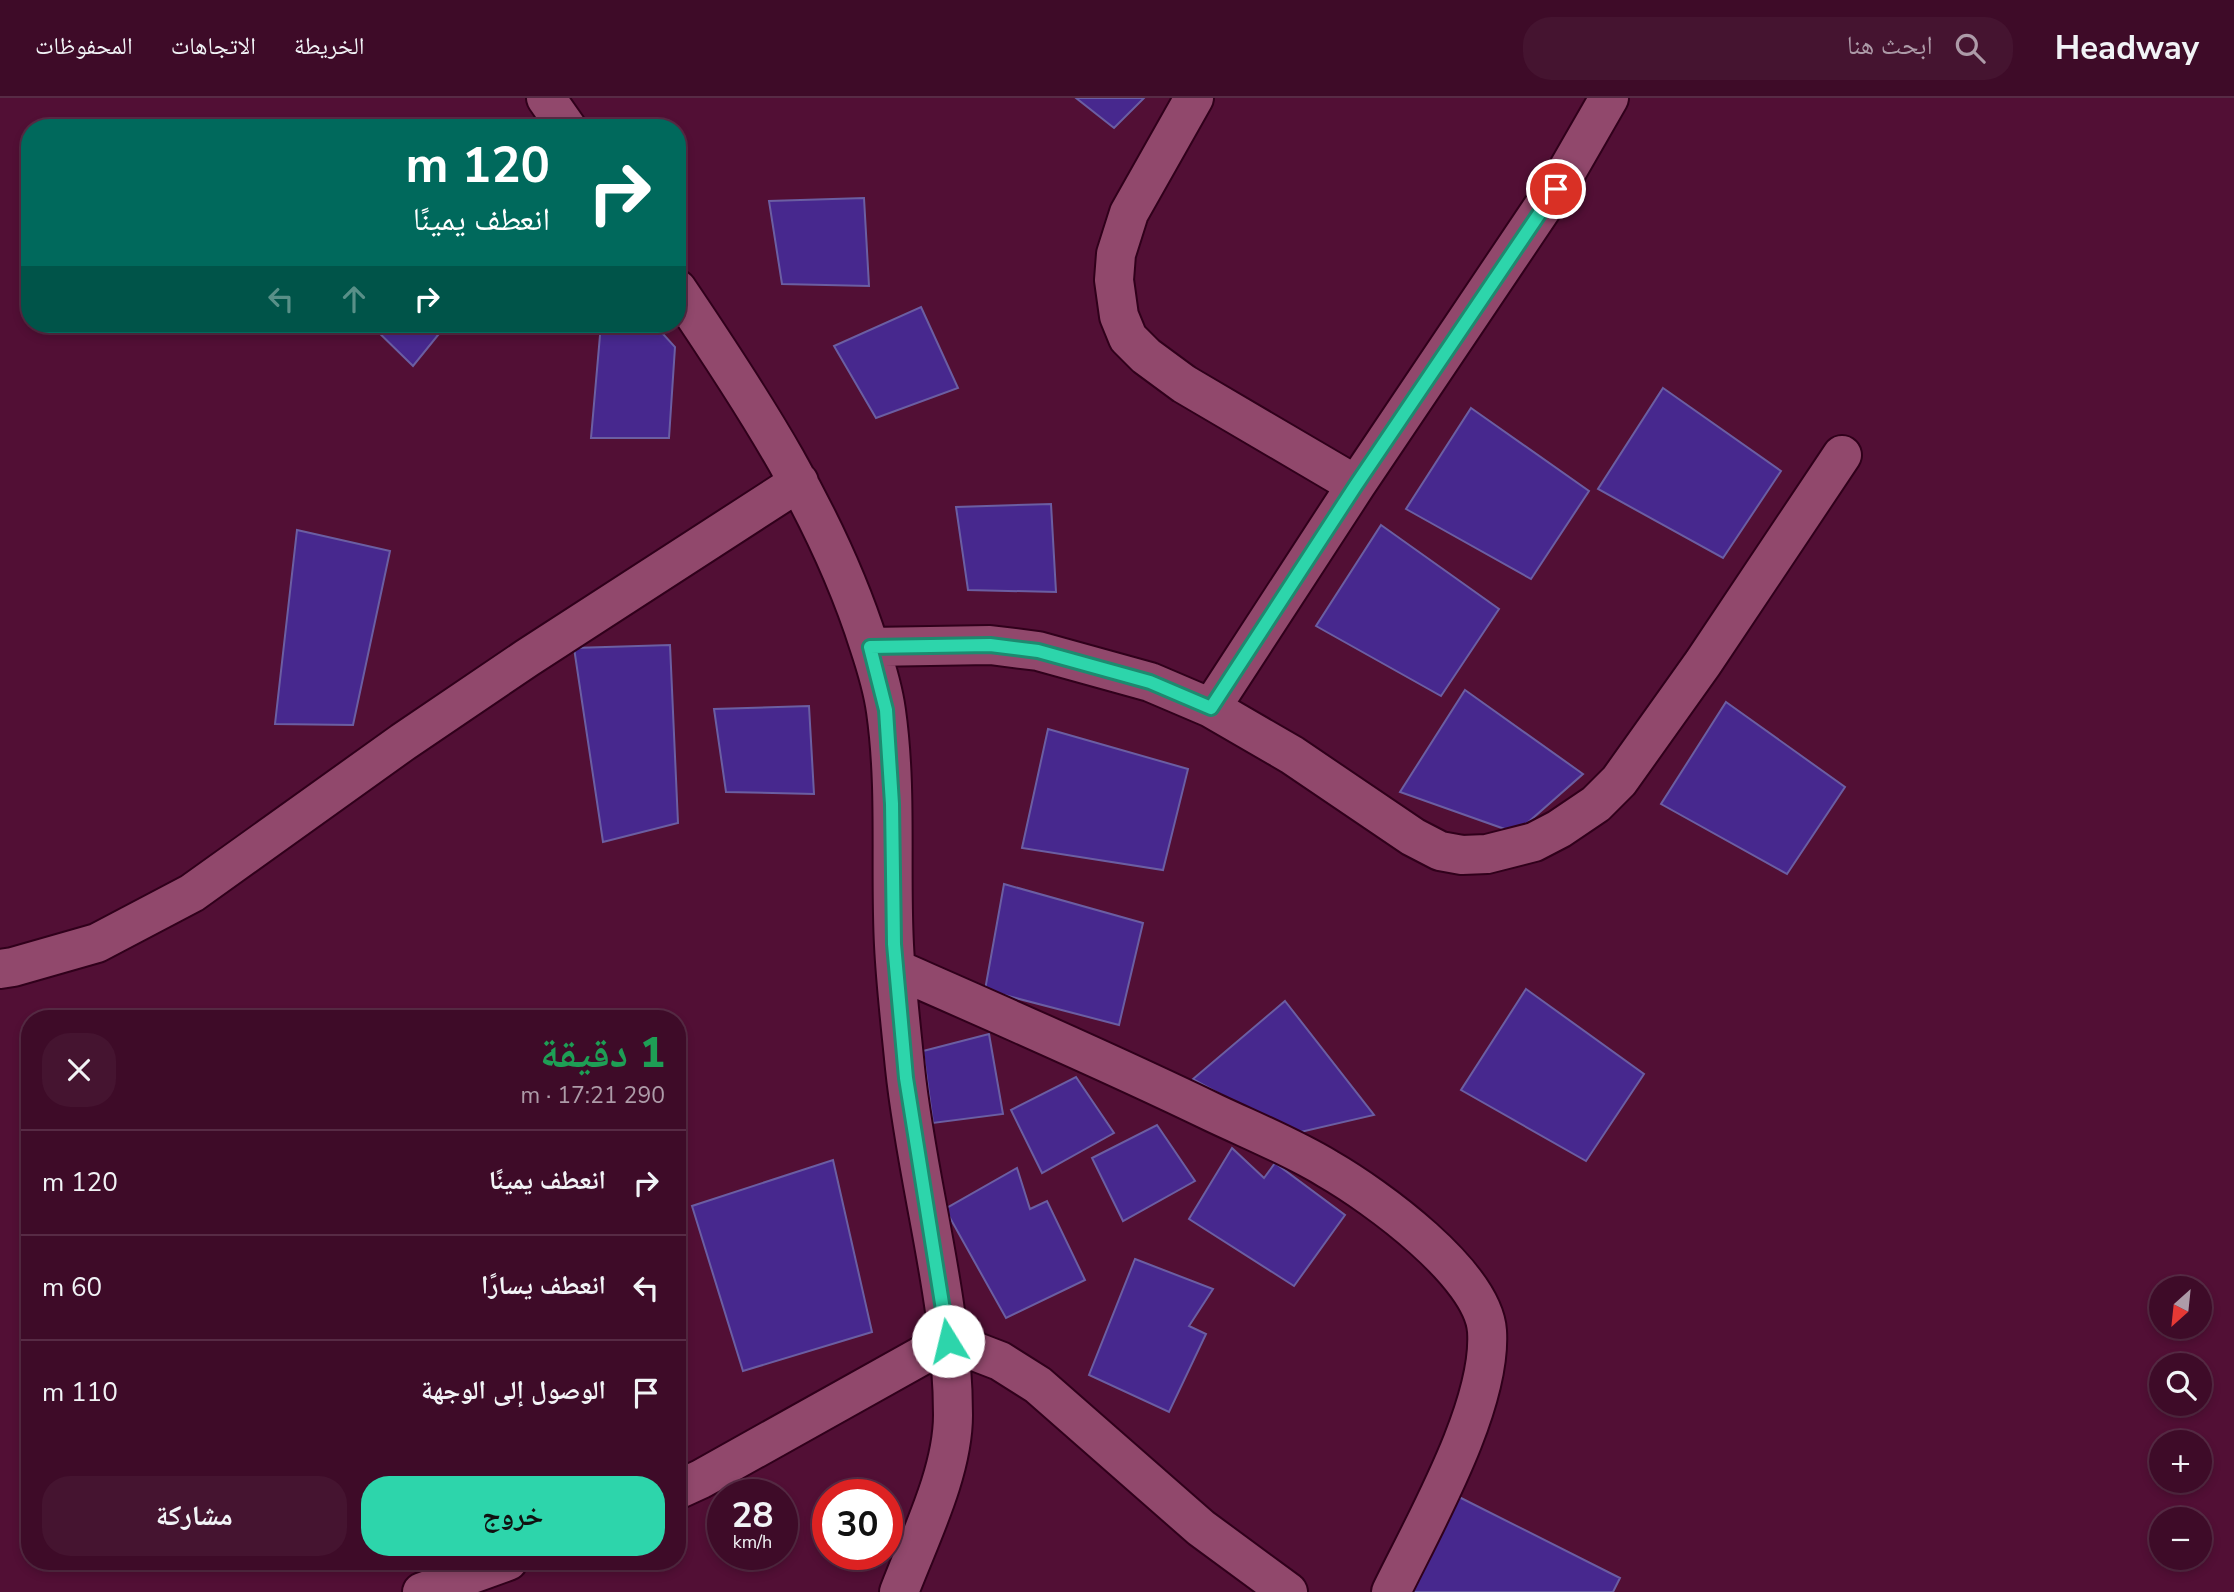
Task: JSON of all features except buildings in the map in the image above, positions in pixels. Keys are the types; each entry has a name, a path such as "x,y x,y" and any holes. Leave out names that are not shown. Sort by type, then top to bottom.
{"street":[{"path":"546,98 561,119"},
{"path":"1194,98 1129,213 1119,244 1114,280 1119,316 1128,338 1146,356 1184,384 1356,485"},
{"path":"1211,708 1356,485 1567,171 1609,98"},
{"path":"686,302 721,354 799,482 845,574 870,647 886,710 892,804 896,969 906,1078 948,1341 953,1418 945,1466 899,1592"},
{"path":"870,647 990,645 1038,651 1150,682 1211,708 1292,755 1396,826 1440,850 1462,855 1487,854 1534,842 1559,829 1596,804 1619,781 1703,663 1842,455"},
{"path":"0,969 97,943 192,893 527,657 799,482"},
{"path":"896,969 1095,1056 1328,1168 1407,1224 1468,1284 1483,1310 1487,1331 1480,1388 1457,1457 1391,1592"},
{"path":"686,1486 948,1341"},
{"path":"948,1341 1000,1361 1038,1385 1201,1528 1288,1592"},
{"path":"422,1592 483,1570"}],"route":[{"path":"948,1341 906,1078 894,944 892,804 886,710 870,647 990,645 1038,651 1150,682 1211,708 1356,485 1556,189"}]}
